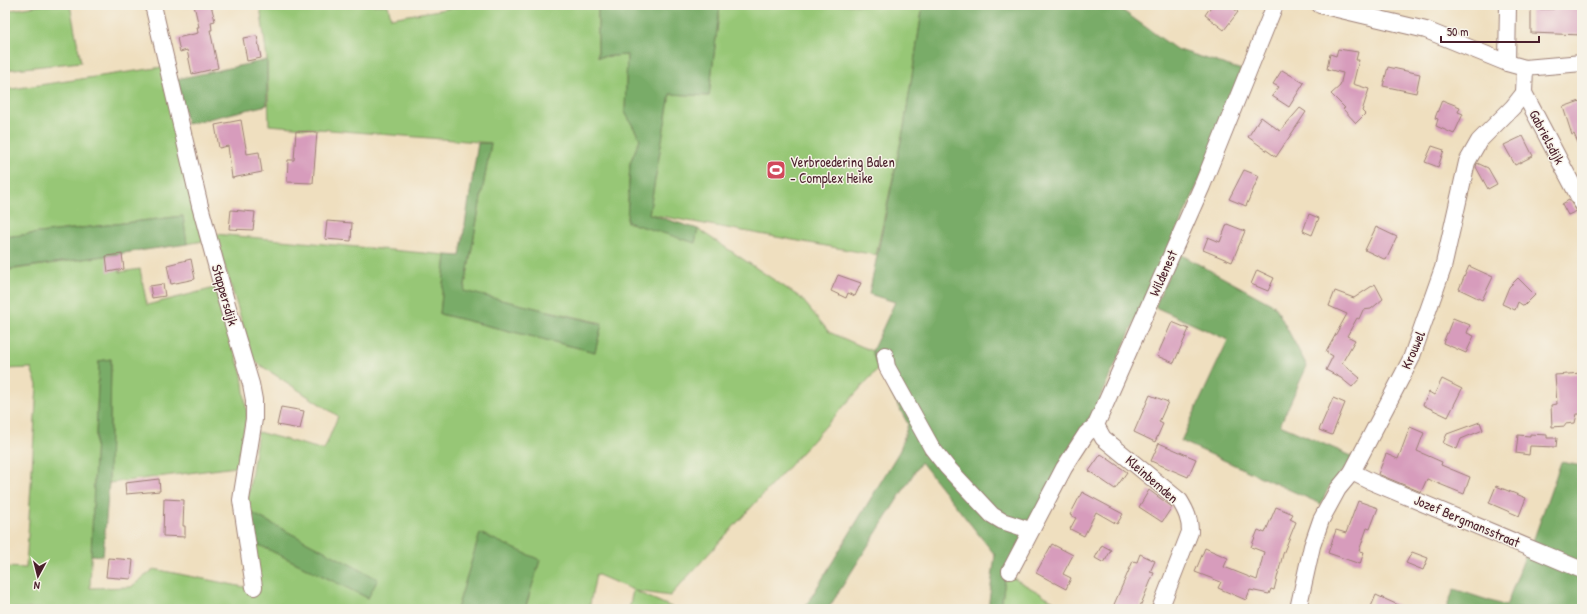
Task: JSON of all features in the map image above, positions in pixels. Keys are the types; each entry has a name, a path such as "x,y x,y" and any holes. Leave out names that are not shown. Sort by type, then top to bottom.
{"street":[{"name":"Stappersdijk","path":"153,5 200,206 226,301 252,384 254,419 241,500 254,587"},
{"name":"Wildenest","path":"1010,571 1030,530 1064,468 1086,434 1096,425 1202,186 1275,5"},
{"path":"1320,5 1426,30 1507,63 1525,68 1582,63"},
{"path":"1507,63 1508,5"},
{"name":"Gabrielsdijk","path":"1525,68 1524,93 1582,203"},
{"name":"Krouwel","path":"1298,609 1312,546 1318,527 1338,489 1352,472 1411,359 1443,268 1467,162 1479,141 1513,107 1524,93"},
{"path":"885,355 887,367 932,448 947,467 992,515 1002,521 1030,530"},
{"name":"Kleinbemden","path":"1096,425 1103,438 1180,500 1188,515 1190,532 1160,609"},
{"name":"Jozef Bergmansstraat","path":"1352,472 1370,481 1582,570"}],"green space":[{"path":"43,5 70,5 81,62 5,70 5,11"},
{"path":"260,5 388,5 391,18 469,5 598,5 598,57 627,55 625,112 640,139 630,163 627,222 695,242 698,229 801,298 829,332 872,351 878,369 670,596 635,591 676,609 629,609 633,590 596,574 589,609 525,609 540,560 480,534 457,609 5,609 5,567 26,568 37,385 31,368 5,369 5,285 9,270 117,254 120,272 140,269 147,305 215,288 242,375 247,415 236,467 109,483 111,359 99,361 90,588 131,587 154,569 259,590 251,541 368,598 377,579 246,510 258,432 324,450 338,416 254,361 215,234 446,255 440,314 595,352 602,323 464,292 491,143 269,125 267,60"},
{"path":"598,5 720,5 709,96 670,94 649,214 698,229 695,243 627,222 630,163 640,139 625,112 627,55 598,57"},
{"name":"Verbroedering Balen - Complex Heike","path":"720,5 923,5 904,127 876,255 649,214 670,94 709,96"},
{"path":"923,5 1115,5 1176,49 1245,71 1194,193 1090,419 1082,429 1006,571 1001,609 988,609 995,555 921,462 828,609 804,609 900,450 908,424 878,369 872,351 895,302 869,294 904,127"},
{"path":"267,60 267,105 187,124 177,79"},
{"path":"163,67 203,241 187,244 183,216 5,237 5,90"},
{"path":"478,143 491,143 464,291 602,324 595,352 440,314 446,255 460,256"},
{"path":"183,216 187,244 5,270 5,237"},
{"path":"1178,253 1275,306 1307,366 1280,425 1354,457 1328,489 1321,504 1181,441 1228,340 1155,307"},
{"path":"111,359 109,483 103,556 91,555 99,361"},
{"path":"1561,462 1582,466 1582,566 1532,544"},
{"path":"246,510 378,579 368,598 251,541"},
{"path":"480,533 540,560 525,609 457,609"},
{"path":"1527,551 1582,574 1582,609 1446,609 1454,589 1506,606"},
{"path":"1006,571 1013,578 1068,609 1001,609"}],"building":[{"path":"194,5 211,5 215,21 211,22 212,30 210,30 218,68 192,74 187,50 180,52 177,38 198,33 197,27 199,27"},
{"path":"1212,5 1229,5 1238,12 1224,30 1205,15"},
{"path":"1554,5 1582,5 1582,35 1531,33 1531,9 1554,9"},
{"path":"257,36 261,58 247,61 243,38"},
{"path":"1338,49 1358,52 1356,60 1359,60 1353,84 1369,89 1362,111 1365,114 1356,123 1343,109 1345,108 1331,94 1340,86 1343,73 1327,69 1330,54 1336,56"},
{"path":"1388,67 1420,74 1416,93 1383,86"},
{"path":"1282,70 1304,83 1289,107 1272,96 1279,87 1273,84"},
{"path":"1442,100 1460,107 1458,112 1463,114 1454,134 1436,126 1438,119 1435,118"},
{"path":"1580,101 1582,108 1582,152 1574,134 1572,135 1563,107"},
{"path":"1300,108 1306,112 1276,157 1248,137 1261,117 1280,131"},
{"path":"241,120 247,154 259,152 262,172 232,178 228,146 219,148 215,125"},
{"path":"296,131 317,132 313,183 287,182 288,160 294,160"},
{"path":"1523,136 1533,156 1515,165 1504,145"},
{"path":"1432,146 1444,150 1438,167 1425,162"},
{"path":"1477,163 1488,168 1497,184 1488,189 1476,167"},
{"path":"1244,170 1259,176 1246,206 1229,199"},
{"path":"1569,200 1577,211 1568,215 1562,204"},
{"path":"231,210 255,212 253,230 229,229"},
{"path":"1309,214 1319,218 1312,235 1303,231"},
{"path":"327,221 352,223 351,241 325,239"},
{"path":"1227,224 1245,231 1232,262 1203,250 1208,237 1220,242"},
{"path":"1376,227 1397,237 1386,260 1365,250"},
{"path":"122,254 124,269 108,272 106,256"},
{"path":"191,259 195,279 171,284 167,265"},
{"path":"1469,266 1493,277 1482,300 1459,289"},
{"path":"1257,270 1274,278 1268,291 1251,284"},
{"path":"838,275 861,283 855,296 848,293 846,298 831,291"},
{"path":"1518,278 1535,295 1524,306 1518,302 1515,310 1502,304 1509,287"},
{"path":"163,284 165,296 152,298 150,286"},
{"path":"1375,284 1383,299 1371,309 1363,310 1359,319 1357,318 1347,336 1355,340 1342,363 1360,378 1352,387 1341,378 1326,370 1333,356 1326,352 1347,314 1329,306 1335,291 1354,298"},
{"path":"1453,318 1470,325 1467,333 1474,336 1466,353 1443,343"},
{"path":"1172,322 1189,329 1174,363 1157,356"},
{"path":"1582,373 1582,414 1577,414 1575,423 1565,424 1565,426 1552,427 1551,405 1557,404 1555,375"},
{"path":"1442,379 1462,389 1448,417 1423,405 1429,392 1434,395"},
{"path":"1150,395 1168,402 1159,422 1163,424 1155,442 1134,432"},
{"path":"1333,398 1345,403 1332,435 1319,430"},
{"path":"281,407 304,411 300,429 277,425"},
{"path":"1480,422 1483,430 1461,439 1457,449 1443,443 1447,434"},
{"path":"1410,427 1424,433 1417,451 1442,462 1441,465 1470,477 1464,494 1427,479 1421,492 1378,474 1386,454 1398,459"},
{"path":"1530,434 1547,435 1547,438 1557,438 1556,447 1530,446 1529,455 1516,453 1518,435 1530,436"},
{"path":"1159,443 1196,459 1188,477 1151,461"},
{"path":"1101,454 1127,472 1115,489 1089,471"},
{"path":"159,479 160,491 126,494 125,483"},
{"path":"1496,486 1526,498 1519,516 1489,503"},
{"path":"1149,490 1172,507 1162,522 1139,507"},
{"path":"1082,492 1123,514 1117,524 1096,512 1084,536 1070,529 1076,518 1070,515"},
{"path":"164,499 184,500 183,526 185,526 185,537 163,536"},
{"path":"1358,501 1378,508 1370,529 1367,528 1359,551 1364,552 1360,564 1328,553 1336,530 1346,533"},
{"path":"1276,507 1293,514 1290,519 1296,522 1283,554 1274,590 1271,589 1269,594 1250,590 1246,600 1218,588 1221,582 1195,572 1205,548 1228,558 1224,567 1257,580 1264,552 1251,547 1258,530 1265,533"},
{"path":"1052,544 1073,555 1063,574 1071,578 1066,589 1036,573"},
{"path":"1102,545 1111,550 1104,563 1095,558"},
{"path":"1412,552 1428,558 1423,570 1406,563"},
{"path":"1140,554 1155,561 1150,572 1154,573 1139,609 1112,609 1133,561 1137,562"},
{"path":"108,558 133,560 131,579 106,577"},
{"path":"1376,595 1407,609 1370,609"}],"place":[{"name":"Verbroedering Balen - Complex Heike","path":"776,170"}]}
